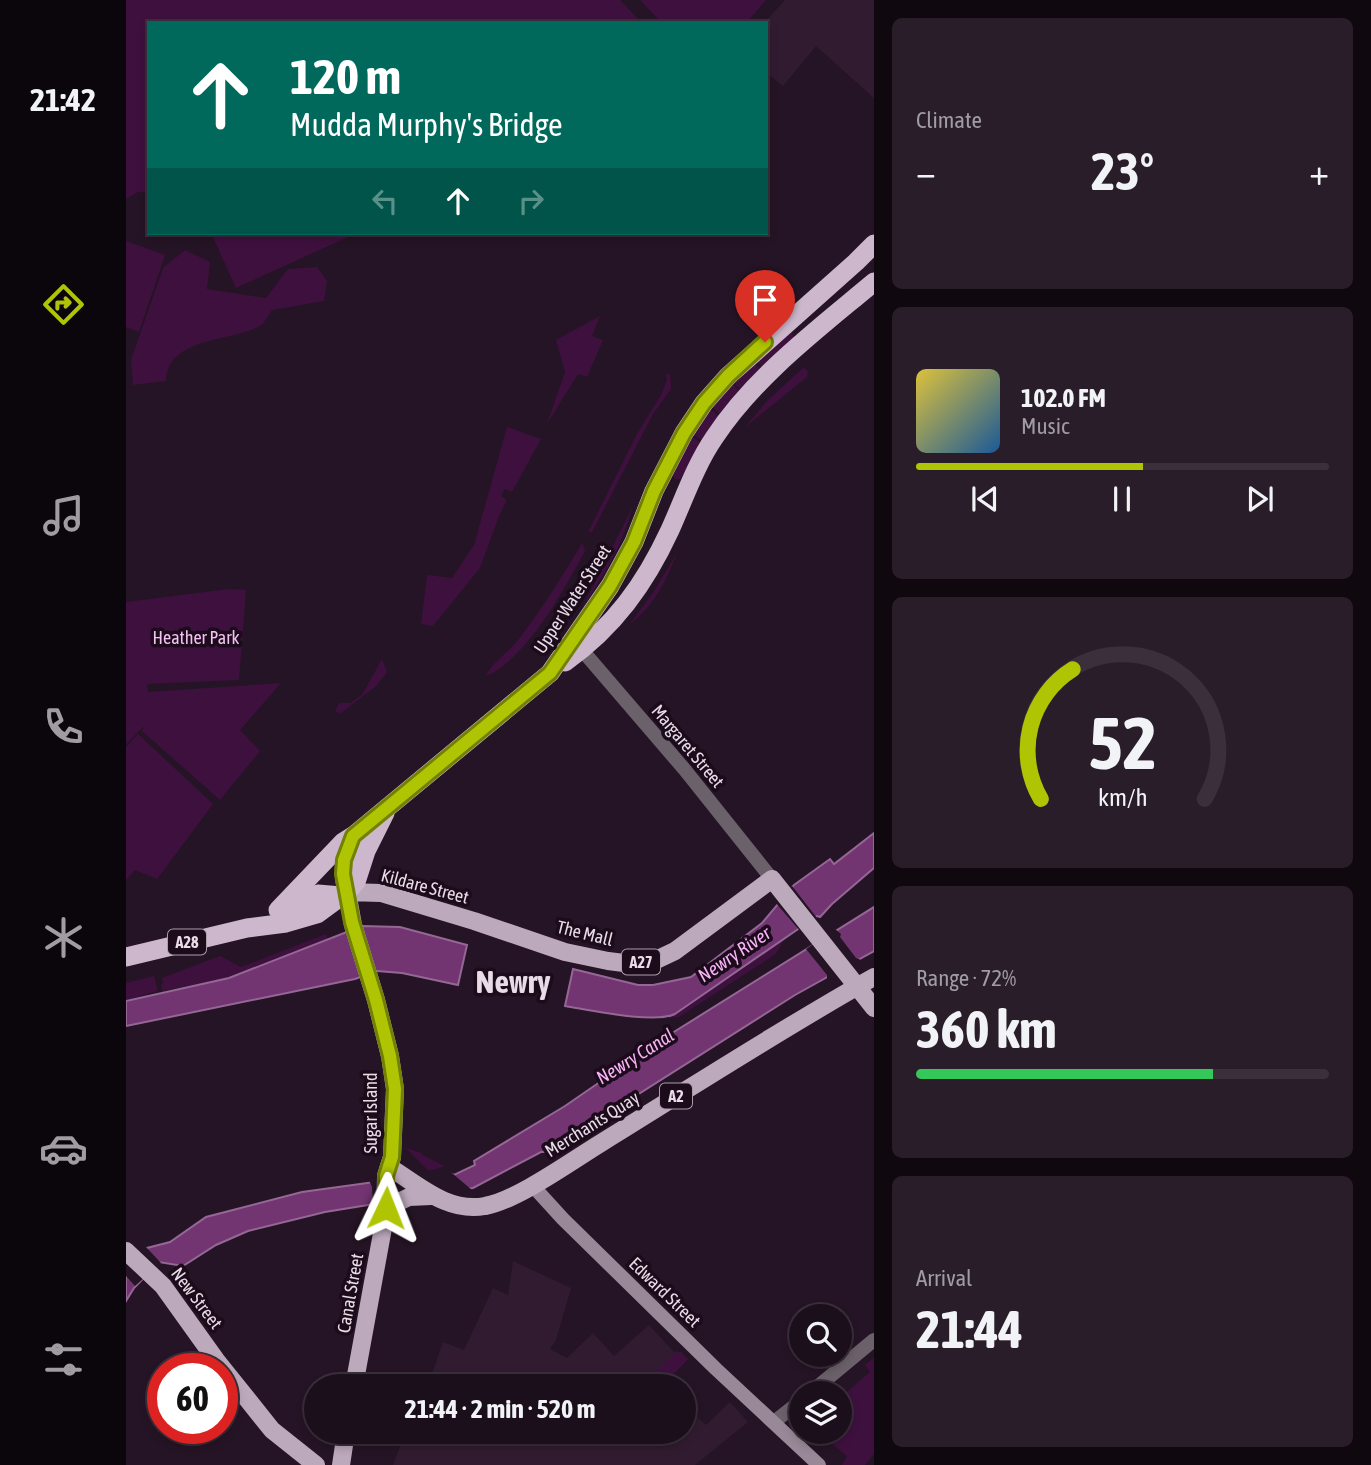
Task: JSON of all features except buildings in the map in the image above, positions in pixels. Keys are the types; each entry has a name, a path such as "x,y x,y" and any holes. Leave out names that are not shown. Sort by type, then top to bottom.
{"highway":[{"name":"Upper Water Street","path":"353,836 550,673 577,645 628,553 654,491 684,433 704,403 728,376 874,244"},
{"name":"A28","path":"577,645 604,631 643,580 659,552 701,460 723,426 761,381 874,282"},
{"name":"Upper Water Street","path":"344,894 356,881 366,851 387,809"},
{"name":"A28","path":"278,909 343,842 353,836"},
{"path":"344,894 344,860 353,836"},
{"name":"A28","path":"247,928 278,909 318,894 344,894"},
{"name":"A28","path":"126,957 247,928 286,923 317,914 344,894"}],"main road":[{"name":"The Mall","path":"490,927 591,958 632,964 656,960 675,951 777,885"},
{"path":"777,885 874,1008"},
{"name":"Kildare Street","path":"344,894 381,893 490,927"},
{"name":"Sugar Island","path":"344,894 390,1056 395,1089 389,1205"},
{"name":"Merchants Quay","path":"392,1173 448,1203 484,1207 495,1204 532,1185 704,1077 874,977"},
{"name":"Edward Street","path":"532,1185 563,1219 716,1369 819,1465"},
{"path":"389,1205 409,1197 431,1196"},
{"name":"Canal Street","path":"356,1374 389,1205"},
{"name":"New Street","path":"130,1254 151,1272 272,1430 316,1465"},
{"path":"341,1465 344,1444"}],"street":[{"name":"Margaret Street","path":"577,645 685,770 777,885"},
{"path":"824,1381 874,1340"},
{"path":"774,1423 789,1411"}],"shaded area":[{"path":"785,0 874,0 874,98 816,46 783,86 768,74 768,21 766,21"},
{"path":"513,1261 571,1288 556,1340 550,1349 567,1358 593,1333 614,1356 649,1325 674,1352 681,1352 688,1359 674,1374 432,1374 443,1342 464,1350 493,1288 508,1295"},
{"path":"730,1402 748,1422 695,1465 393,1465 401,1444 696,1444 696,1416 706,1425"}],"green space":[{"path":"126,0 620,0 640,21 147,21 147,193 138,192 126,199"},
{"path":"640,0 766,0 748,21 660,21"},
{"path":"212,235 353,235 236,288"},
{"path":"126,241 165,255 139,332 126,327"},
{"path":"185,250 210,262 207,289 266,298 288,269 317,267 327,281 324,301 272,310 258,327 202,343 177,356 169,367 166,381 133,385 131,360 163,268"},
{"path":"600,316 592,336 603,340 587,377 578,374 547,424 565,372 556,340"},
{"path":"787,332 794,337 763,369 756,360"},
{"path":"753,361 761,370 741,390 732,382"},
{"path":"804,367 808,372 807,377 744,428 769,399"},
{"path":"666,374 670,374 671,389 653,414 592,532 588,532 637,434 661,395 667,380"},
{"path":"731,383 740,391 720,414 712,407"},
{"path":"710,409 719,416 702,440 692,434"},
{"path":"507,427 541,439 512,492 505,489 501,496 507,500 480,568 433,626 421,624 427,575 452,578 474,545"},
{"path":"691,436 701,443 683,475 680,479 675,479 671,472"},
{"path":"633,506 612,559 582,608"},
{"path":"582,543 585,551 543,621 516,655 486,676 527,628"},
{"path":"677,553 646,610 629,625 653,593"},
{"name":"Heather Park","path":"229,589 246,590 239,680 147,684 148,692 281,683 240,730 260,751 220,800 142,731 144,726 126,744 126,602"},
{"path":"382,659 387,672 376,686 341,713 335,712 339,703 350,703 362,695"},
{"path":"138,734 213,804 157,879 135,870 126,880 126,747"},
{"path":"326,934 329,941 229,978 162,991 162,978 220,956 241,967"},
{"path":"784,940 776,954 679,1017 668,1018 682,1010"},
{"path":"154,976 158,991 126,1000 126,983"},
{"path":"406,1148 422,1153 444,1166 430,1172"},
{"path":"677,1351 688,1359 674,1374 653,1374"},
{"path":"874,1358 874,1454 865,1465 842,1465 847,1456 832,1444 852,1444 852,1388 870,1372 865,1365"}],"water":[{"name":"Newry River","path":"874,833 874,868 820,917 817,916 675,1014 665,1017 638,1017 565,1006 573,969 638,985 653,985 691,977 762,923 794,885 830,859 834,864"},
{"path":"874,907 874,951 795,995 547,1152 541,1152 473,1188 325,1212 248,1231 216,1245 183,1266 159,1262 134,1288 126,1301 126,1269 147,1248 170,1242 206,1217 302,1192 447,1172 454,1175 475,1165 474,1161 565,1106 661,1040"},
{"path":"362,926 400,927 467,945 458,985 402,973 377,971 355,979 126,1026 126,1001 229,978"}],"pier":[{"path":"792,886 817,918 801,932 775,902"},
{"path":"835,929 856,958 861,960 827,982 827,975 806,949"},
{"path":"446,1168 472,1190 467,1193 373,1205 372,1187 368,1178"},
{"path":"145,1246 161,1263 135,1286 126,1276 126,1264"}],"district":[{"name":"Newry","path":"513,981"}],"route":[{"path":"386,1208 386,1176 392,1157 395,1089 390,1056 352,922 343,874 344,860 353,836 550,673 610,586 634,542 654,491 684,433 704,403 728,376 765,342"}],"water label":[{"name":"Newry Canal","path":"635,1056"}]}
